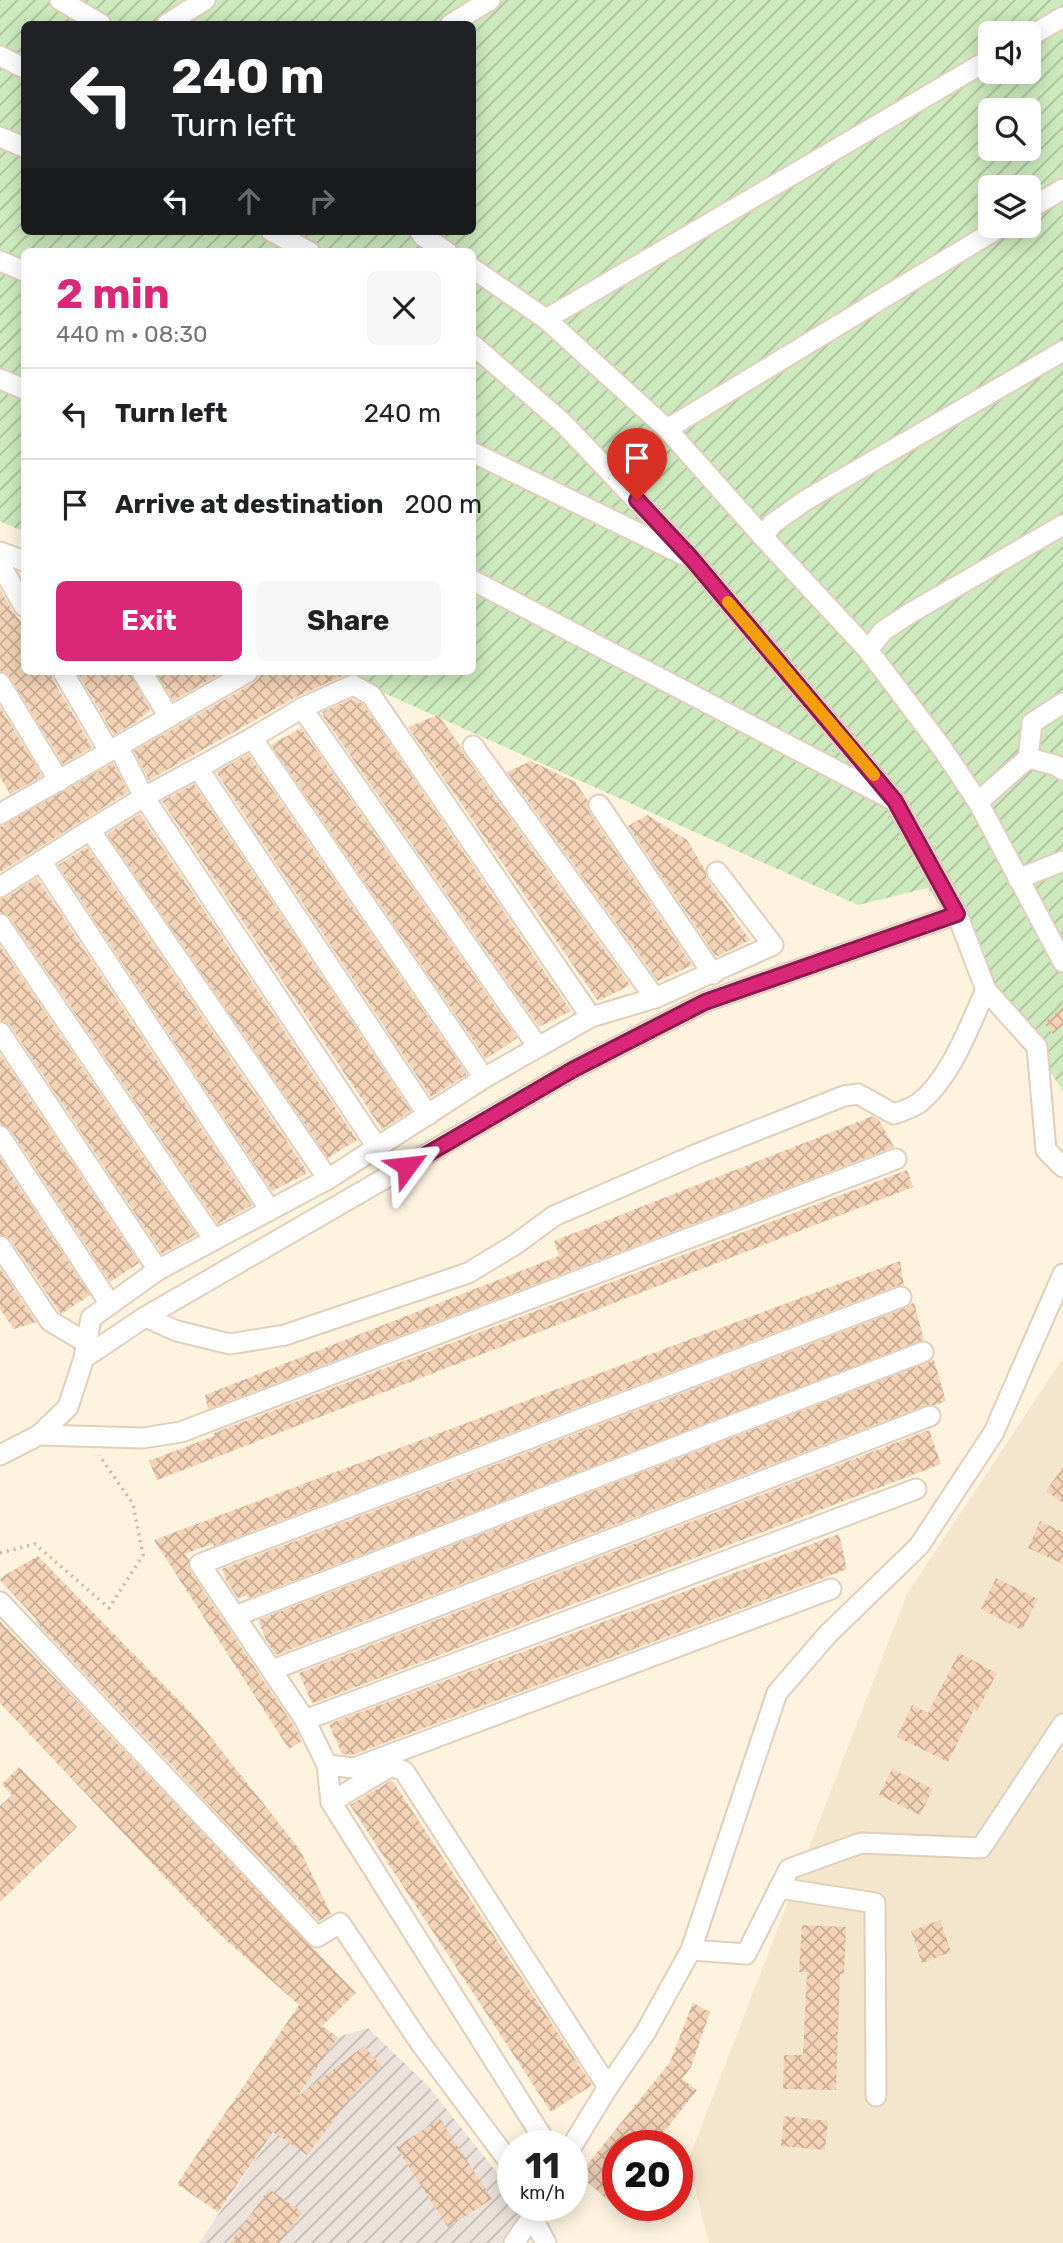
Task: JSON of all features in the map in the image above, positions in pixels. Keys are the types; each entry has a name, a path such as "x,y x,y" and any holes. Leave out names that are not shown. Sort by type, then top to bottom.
{"street":[{"path":"60,0 96,21"},
{"path":"172,21 205,0"},
{"path":"456,21 490,0"},
{"path":"1041,30 1063,17"},
{"path":"0,56 21,66"},
{"path":"546,319 978,66"},
{"path":"0,137 21,146"},
{"path":"1041,202 1063,189"},
{"path":"277,235 302,248"},
{"path":"422,235 441,248"},
{"path":"667,429 982,238"},
{"path":"0,261 21,270"},
{"path":"476,271 546,319 667,429 868,650 942,748 978,802 1063,962"},
{"path":"476,347 563,423 692,559 895,801 957,914 986,990 1037,1047 1046,1150 1063,1167"},
{"path":"763,537 772,524 806,500 1063,351"},
{"path":"0,379 21,388"},
{"path":"476,454 692,559"},
{"path":"868,650 883,631 912,612 1063,525"},
{"path":"0,552 21,560"},
{"path":"0,564 21,601"},
{"path":"476,582 895,801"},
{"path":"65,675 377,1147"},
{"path":"144,675 169,717"},
{"path":"2,808 59,781 243,675"},
{"path":"0,683 59,781"},
{"path":"0,887 144,797 302,708 353,685 371,695 591,1017"},
{"path":"978,802 1028,758 1032,723 1063,703"},
{"path":"302,708 538,1047"},
{"path":"252,738 484,1078"},
{"path":"473,746 655,998"},
{"path":"1028,758 1055,765 1063,770"},
{"path":"198,768 428,1115"},
{"path":"599,805 713,974"},
{"path":"90,830 328,1179"},
{"path":"41,860 270,1210"},
{"path":"1018,879 1063,862"},
{"path":"0,1455 39,1435 68,1407 85,1350 91,1318 158,1270 328,1179 484,1078 591,1017 655,998 773,945 717,872"},
{"path":"85,1350 574,1069 705,1002 957,914"},
{"path":"0,924 214,1240"},
{"path":"145,1317 177,1331 230,1344 285,1335 468,1273 516,1244 554,1216 697,1154 845,1096 858,1094 894,1114 917,1104 939,1083 986,990"},
{"path":"0,1032 158,1270"},
{"path":"0,1136 110,1304"},
{"path":"39,1435 143,1438 181,1432 896,1159"},
{"path":"0,1246 50,1321 85,1350"},
{"path":"582,2130 645,2033 691,1950 777,1693 828,1634 919,1546 993,1432 1063,1274"},
{"path":"538,2130 331,1802 327,1765 305,1720 200,1564 901,1297"},
{"path":"235,1616 923,1352"},
{"path":"272,1670 930,1416"},
{"path":"305,1720 916,1489"},
{"path":"327,1765 354,1768 831,1589"},
{"path":"0,1602 317,1937 340,1923 419,2041 497,2145"},
{"path":"691,1950 746,1954 789,1869 860,1843 981,1848 1063,1724"},
{"path":"331,1802 391,1766 404,1772 608,2087"},
{"path":"779,1888 875,1903 876,2096"},
{"path":"514,2243 529,2221"},
{"path":"539,2221 546,2243"}],"path":[{"path":"0,1553 35,1544 109,1608 144,1555 133,1504 87,1437"}],"shaded area":[{"path":"1063,1358 1063,2243 709,2243 693,2181 693,2148 907,1594"},
{"path":"368,2028 428,2086 497,2173 497,2221 518,2221 502,2243 199,2243 338,2037"}],"green space":[{"path":"0,0 1063,0 1063,1091 928,888 858,905 344,675 476,675 476,248 21,248 21,531 0,521"}],"building":[{"path":"0,589 21,622 21,675 52,675 92,747 63,764 10,677 0,671"},
{"path":"79,675 132,675 150,710 114,735"},
{"path":"158,675 218,675 173,701"},
{"path":"260,675 345,675 296,697 149,780 134,751 259,678"},
{"path":"352,699 363,704 571,1011 539,1027 323,716 322,712"},
{"path":"0,707 42,776 10,794 0,777"},
{"path":"438,715 630,985 598,1001 408,727"},
{"path":"301,728 517,1038 486,1059 271,745"},
{"path":"248,754 466,1073 431,1097 216,772"},
{"path":"531,761 575,782 588,801 589,812 692,965 658,981 507,772"},
{"path":"113,763 128,792 0,872 0,827"},
{"path":"194,784 411,1111 382,1129 162,801"},
{"path":"140,814 357,1140 328,1158 107,834"},
{"path":"647,815 687,840 705,870 707,879 750,940 718,956 715,955 628,826"},
{"path":"87,847 307,1171 306,1174 272,1191 58,865"},
{"path":"37,878 252,1205 218,1224 10,917 0,912 0,899"},
{"path":"0,946 196,1235 162,1254 10,1025 0,1020"},
{"path":"1063,1007 1063,1025 1053,1034 1044,1023"},
{"path":"0,1054 139,1263 110,1282 10,1129 0,1124"},
{"path":"873,1116 879,1120 894,1147 208,1409 205,1395 559,1256 554,1241"},
{"path":"0,1158 90,1295 61,1314 10,1239 0,1234"},
{"path":"907,1170 913,1187 157,1480 149,1461 214,1436 214,1433"},
{"path":"900,1261 904,1285 214,1546 213,1543 185,1554 189,1560 190,1571 302,1741 289,1749 154,1540"},
{"path":"0,1268 36,1322 14,1329 0,1309"},
{"path":"914,1302 924,1340 249,1598 247,1595 238,1598 226,1580 222,1569 905,1308"},
{"path":"934,1360 946,1401 926,1405 276,1655 266,1640 258,1620"},
{"path":"929,1430 941,1464 319,1701 312,1703 299,1673"},
{"path":"1063,1467 1063,1503 1046,1491"},
{"path":"1040,1521 1063,1532 1063,1564 1028,1548"},
{"path":"839,1534 847,1569 352,1755 342,1754 329,1724"},
{"path":"38,1556 194,1716 300,1850 331,1914 319,1921 35,1621 38,1621 0,1580"},
{"path":"996,1578 1038,1599 1022,1630 981,1609"},
{"path":"0,1621 356,1993 322,2026 338,2037 297,2097 364,2046 382,2067 361,2084 307,2155 273,2132 218,2212 177,2184 299,2005 218,1933 0,1703"},
{"path":"959,1653 997,1673 977,1711 974,1709 948,1762 897,1737 912,1705 928,1713"},
{"path":"19,1767 77,1827 0,1902 0,1806 12,1795 2,1784"},
{"path":"892,1769 933,1789 920,1815 879,1795"},
{"path":"392,1780 592,2085 551,2112 350,1805"},
{"path":"940,1920 951,1952 922,1963 911,1931"},
{"path":"802,1925 846,1927 844,1974 840,1974 836,2090 783,2089 784,2055 803,2055 807,1972 799,1972"},
{"path":"693,2003 710,2012 691,2067 682,2079 697,2090 666,2130 615,2130 670,2062"},
{"path":"784,2116 828,2121 825,2150 781,2146"},
{"path":"440,2119 492,2199 448,2227 396,2147"},
{"path":"602,2146 602,2195 588,2183 588,2164"},
{"path":"269,2189 302,2212 279,2243 230,2243"}],"slow traffic":[{"path":"728,602 874,775"}],"route":[{"path":"407,1166 574,1069 705,1002 957,914 895,801 692,559 637,500"}]}
